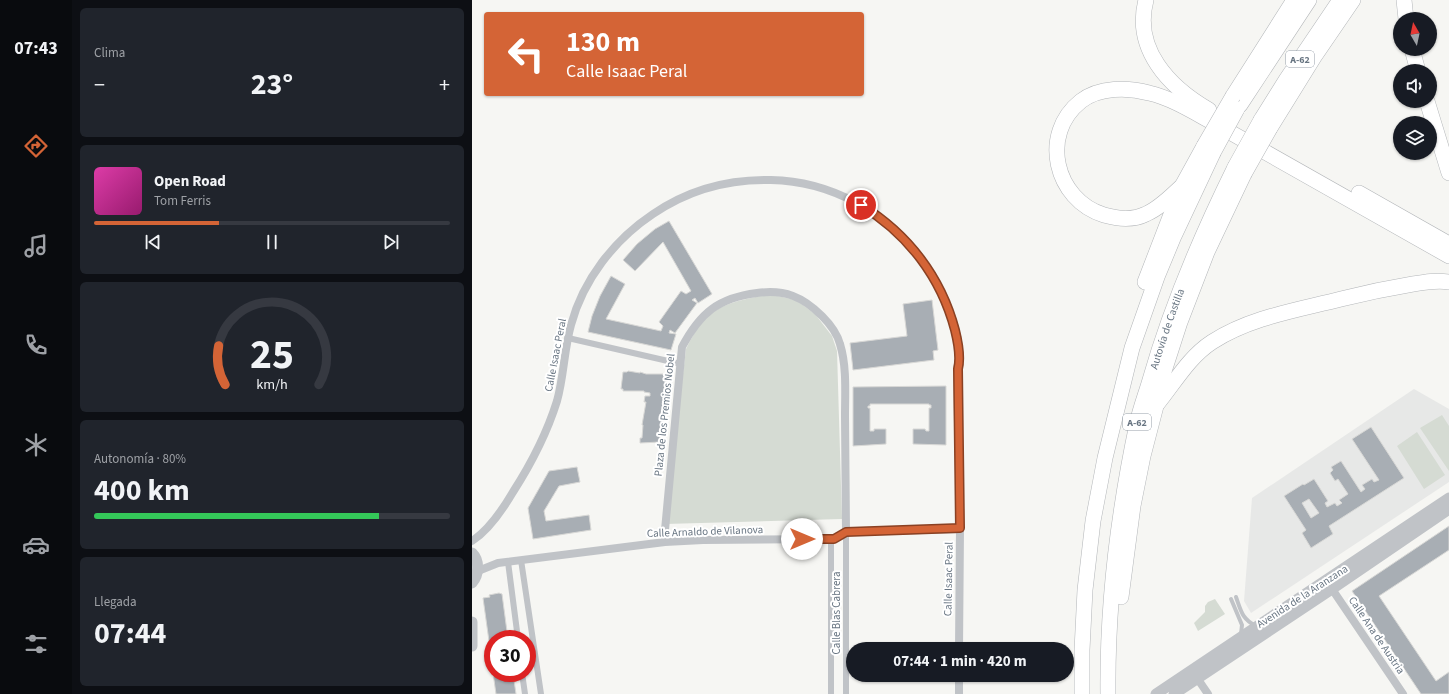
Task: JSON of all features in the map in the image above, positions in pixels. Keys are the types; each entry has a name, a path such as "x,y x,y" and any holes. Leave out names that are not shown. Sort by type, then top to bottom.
{"highway":[{"path":"1146,0 1143,24 1144,37 1149,50 1165,75 1183,93 1211,111 1449,244"},
{"path":"1281,19 1284,0"},
{"path":"1236,100 1281,19 1294,0"},
{"name":"A-62","path":"1082,694 1082,650 1085,590 1093,521 1105,458 1132,348 1152,291 1209,150 1236,100 1309,0"},
{"name":"Autovía de Castilla","path":"1108,694 1108,653 1111,598 1119,518 1137,422 1157,356 1181,286 1196,250 1266,124 1286,80 1340,0"},
{"path":"1266,124 1353,0"},
{"path":"1404,0 1405,12"},
{"path":"1209,150 1182,186 1158,207 1146,214 1133,218 1109,216 1096,212 1082,205 1073,196 1063,179 1057,154 1058,139 1061,128 1074,109 1082,101 1092,95 1107,91 1124,89 1149,92 1176,102 1449,256"},
{"path":"1429,108 1449,173"},
{"path":"1117,694 1121,596 1127,542 1143,456 1156,406 1158,390 1183,315 1240,170"},
{"path":"1105,458 1116,378 1138,300 1182,186"},
{"path":"1156,406 1182,370 1196,356 1212,343 1237,329 1259,320 1384,289 1426,282 1449,282"}],"street":[{"name":"Calle Isaac Peral","path":"474,556 476,538 497,516 521,479 548,425 557,400 568,338 575,311 585,288 600,264 616,245 639,223 674,200 704,188 731,182 757,179 784,180 808,184 849,199 867,209 891,226 915,250 937,282 951,315 960,362 958,375 960,528 959,642"},
{"name":"Plaza de los Premios Nobel","path":"665,542 664,530 682,347 691,330 714,306 731,298 776,291 803,300 812,306 835,332 840,343 844,368 846,532"},
{"path":"568,338 680,364"},
{"name":"Avenida de la Aranzana","path":"1174,694 1195,674 1240,637 1449,498"},
{"name":"Avenida de la Aranzana","path":"1156,694 1195,674 1332,589 1449,509"},
{"name":"Calle Arnaldo de Vilanova","path":"478,572 498,563 665,542 704,540 834,539 846,532 960,528"},
{"name":"Calle Blas Cabrera","path":"846,532 846,694"},
{"name":"Calle Blas Cabrera","path":"831,539 831,694"},
{"path":"472,583 478,572 474,556"},
{"name":"Calle Arnaldo de Vilanova","path":"474,556 498,563"},
{"path":"521,560 541,694"},
{"path":"508,562 517,630"},
{"name":"Calle Ana de Austria","path":"1332,589 1403,694"},
{"path":"472,622 472,646"},
{"path":"1195,674 1208,694"},
{"path":"523,682 525,694"},
{"path":"959,682 959,694"}],"lane":[{"path":"1240,637 1242,625 1234,598 1247,622 1256,626"}],"shaded area":[{"path":"768,294 796,300 815,314 832,336 837,351 842,519 665,524 686,349 701,323 718,309 728,304"},
{"path":"1414,389 1449,409 1449,482 1251,613 1244,601 1252,498"},
{"path":"1442,415 1449,426 1449,471 1420,428"},
{"path":"1417,432 1445,475 1424,489 1397,446"},
{"path":"1215,599 1225,614 1198,631 1194,623 1205,612 1205,606 1208,602"}],"building":[{"path":"669,221 712,294 698,303 695,298 692,300 697,303 675,333 670,330 669,333 676,334 671,350 588,332 592,316 600,296 611,276 625,284 606,319 661,331 663,326 659,322 681,291 686,294 691,291 663,242 635,271 623,260 637,244 655,229"},
{"path":"932,300 938,350 933,351 934,360 853,370 850,343 907,336 903,304"},
{"path":"628,371 667,375 667,385 666,384 665,390 667,390 663,410 663,424 661,424 662,432 660,442 640,443 640,438 642,438 642,425 646,402 644,402 645,396 650,396 650,393 644,391 623,391 623,389 621,389 623,372"},
{"path":"946,386 946,445 913,444 913,429 925,429 926,431 929,431 929,408 931,408 931,405 870,404 868,408 870,408 870,431 874,431 874,429 886,429 886,444 853,446 853,387"},
{"path":"1371,427 1404,478 1329,526 1333,534 1311,548 1302,533 1306,530 1284,496 1314,479 1328,501 1325,503 1327,507 1335,503 1337,506 1342,503 1339,500 1348,494 1338,479 1335,481 1330,473 1333,470 1331,467 1341,461 1361,492 1365,489 1362,485 1372,479 1374,482 1379,480 1352,439","holes":["1309,499 1319,513 1311,518 1302,503"]},
{"path":"577,467 580,482 559,486 544,511 546,521 589,515 591,530 533,539 528,508 549,471"},
{"path":"1449,526 1449,550 1379,596 1436,681 1449,672 1449,694 1421,694 1352,591"},
{"path":"499,593 502,594 507,630 487,630 483,598 490,597 489,595"},
{"path":"494,682 514,682 516,694 496,694"}],"route":[{"path":"802,539 834,539 846,532 960,528 958,369 960,362 951,315 937,282 915,250 891,226 861,205"}]}
